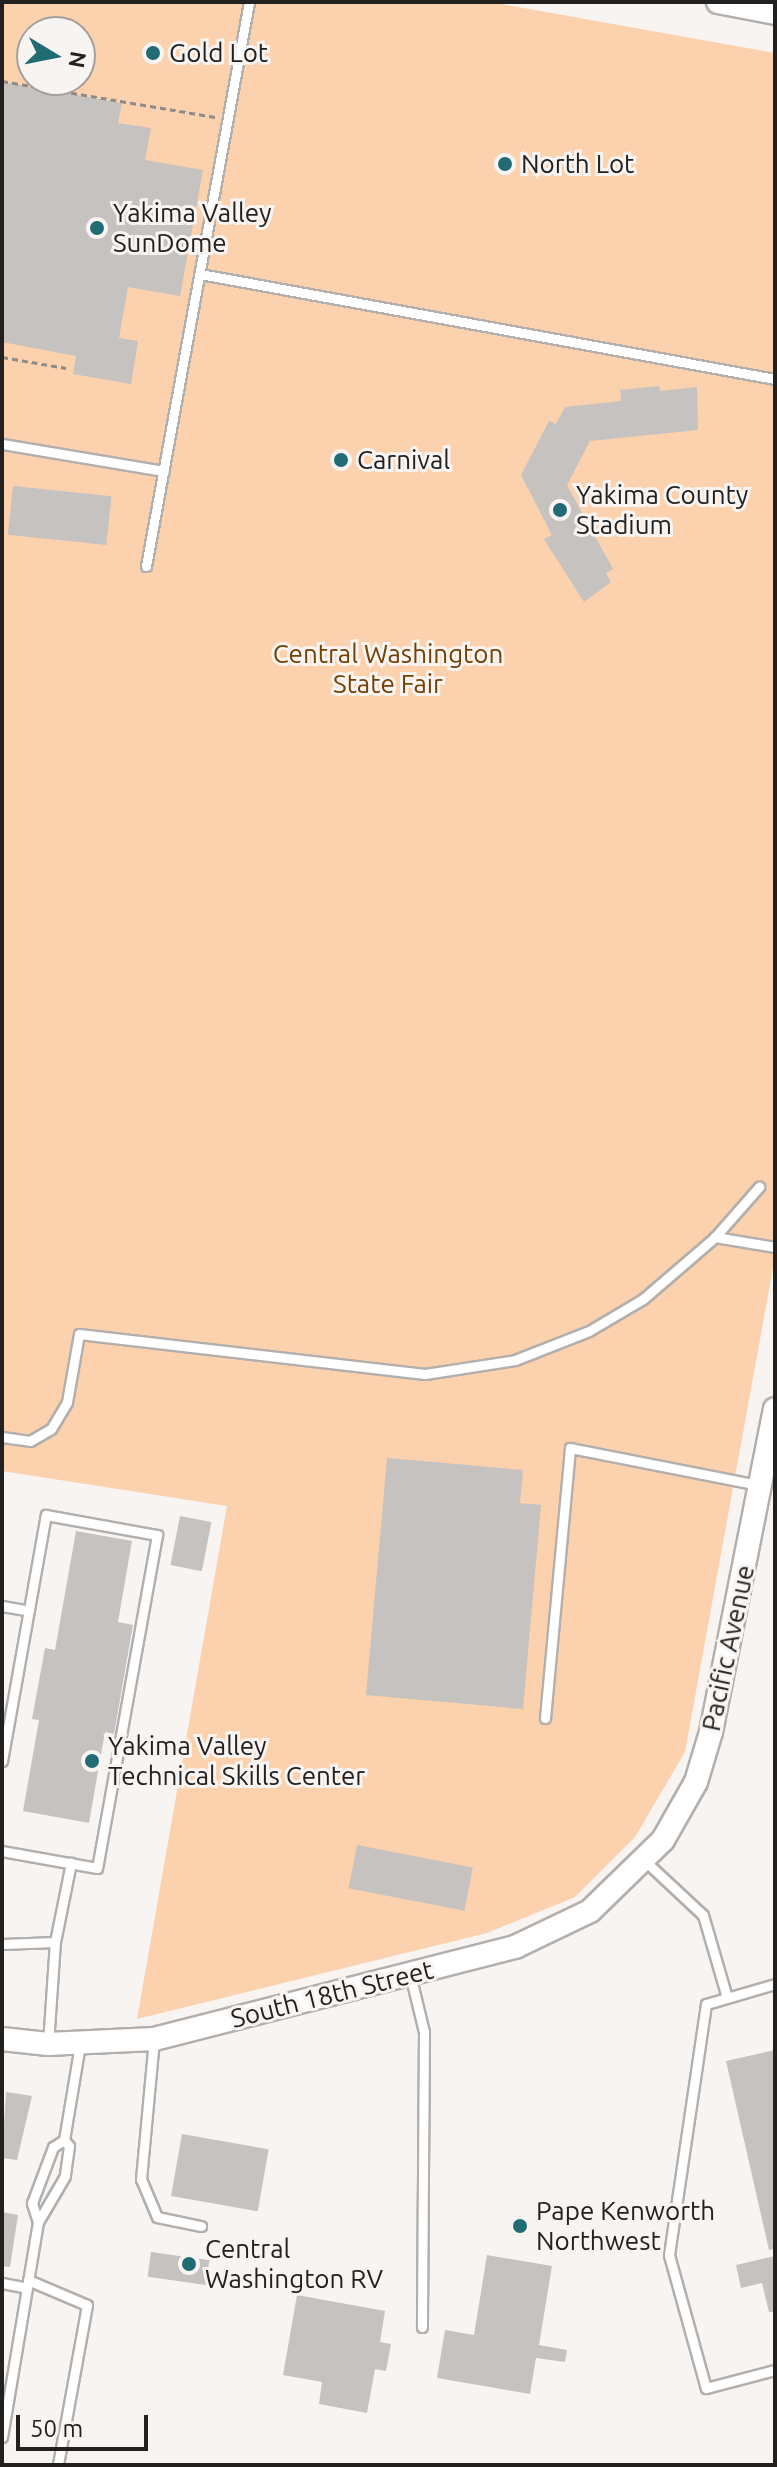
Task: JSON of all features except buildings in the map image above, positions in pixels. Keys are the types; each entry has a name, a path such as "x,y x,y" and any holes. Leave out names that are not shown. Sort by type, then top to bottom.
{"street":[{"path":"718,2 775,13"},
{"name":"Pacific Avenue","path":"642,1865 682,1811 704,1760 775,1409"},
{"name":"South 18th Street","path":"2,2039 80,2044 154,2039 410,1974 542,1937 590,1911 642,1865"}],"lane":[{"path":"146,566 249,2"},
{"path":"200,274 775,379"},
{"path":"2,444 164,471"},
{"path":"2,1437 30,1441 51,1429 67,1402 79,1334 425,1374 515,1360 589,1331 643,1299 715,1237 759,1187"},
{"path":"715,1237 775,1247"},
{"path":"545,1718 570,1448 761,1485"},
{"path":"2,1761 46,1515 157,1535 97,1868 2,1851"},
{"path":"2,1606 29,1611"},
{"path":"48,2044 55,1942 71,1863"},
{"path":"642,1865 703,1915 726,1994"},
{"path":"2,1944 55,1942"},
{"path":"410,1974 424,2032 422,2327"},
{"path":"775,1984 726,1994 706,2004 669,2255 706,2388 775,2370"},
{"path":"154,2039 141,2179 157,2217 201,2226"},
{"path":"38,2222 32,2203 53,2147 64,2140 80,2044"},
{"path":"2,2437 38,2222 65,2176 69,2146 64,2140"},
{"path":"2,2283 28,2284 87,2305 58,2465"}],"path":[{"path":"2,81 228,119"},
{"path":"2,357 66,368"}],"green space":[{"name":"Central Washington State Fair","path":"2,2 490,2 775,53 775,1257 685,1752 635,1837 575,1897 487,1933 137,2019 227,1506 2,1471"}],"place":[{"name":"Gold Lot","path":"153,53"},
{"name":"North Lot","path":"505,164"},
{"name":"Yakima Valley SunDome","path":"97,228"},
{"name":"Carnival","path":"341,460"},
{"name":"Yakima County Stadium","path":"560,510"},
{"name":"Yakima Valley Technical Skills Center","path":"92,1761"},
{"name":"Pape Kenworth Northwest","path":"520,2226"},
{"name":"Central Washington RV","path":"189,2264"}]}
